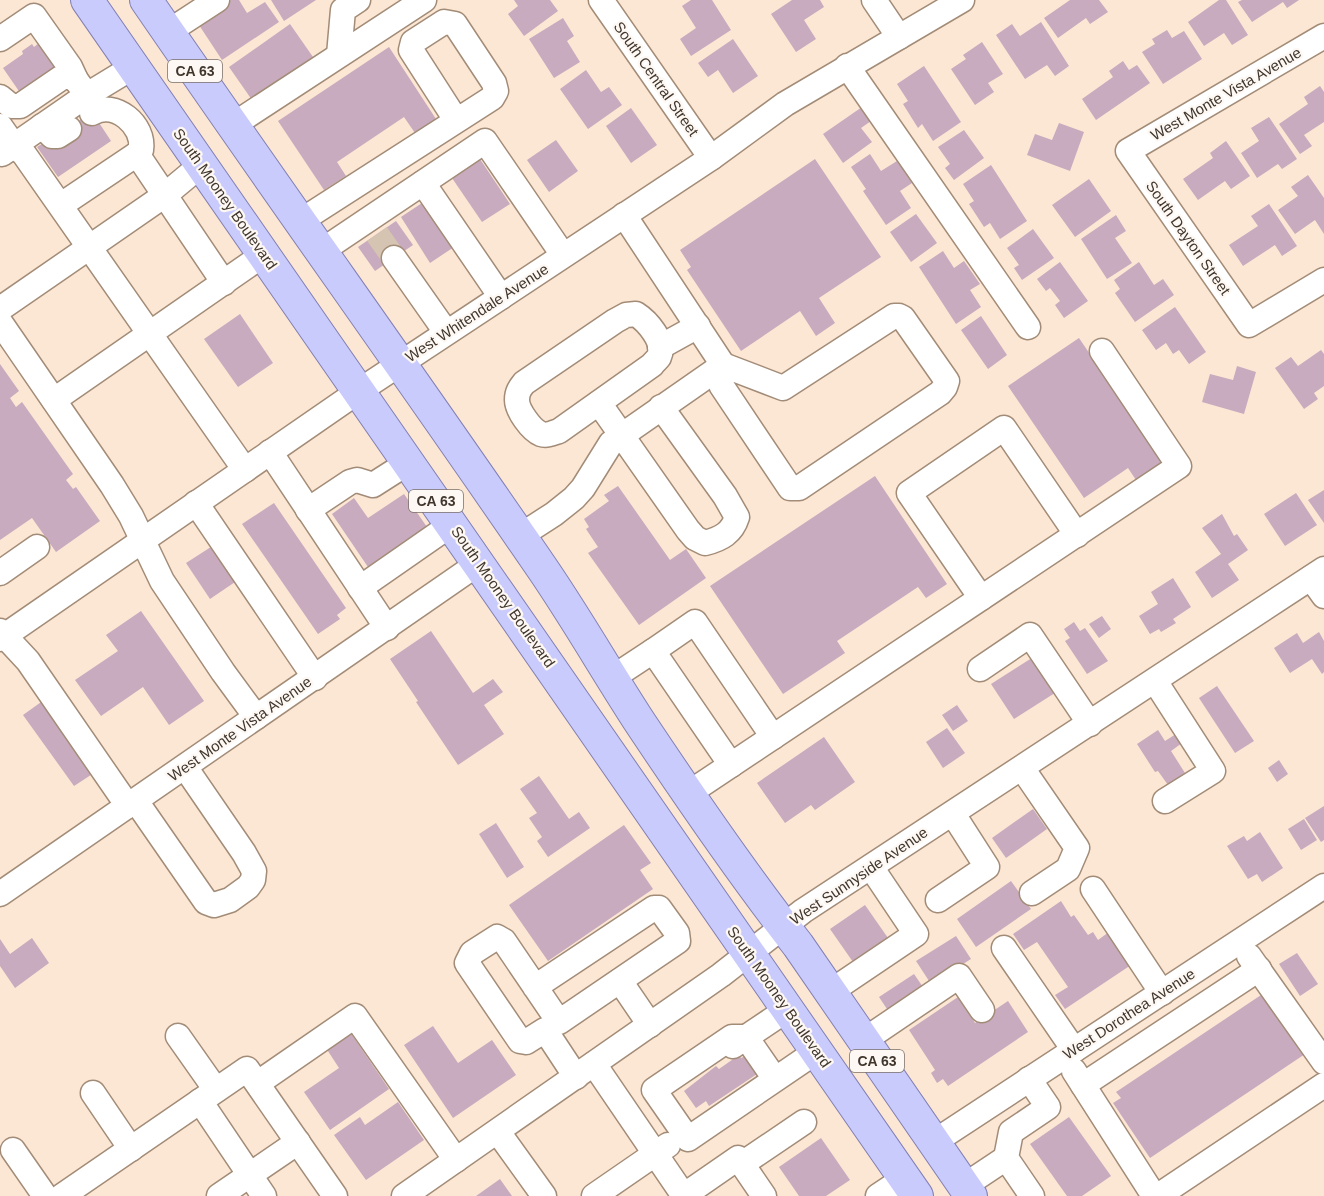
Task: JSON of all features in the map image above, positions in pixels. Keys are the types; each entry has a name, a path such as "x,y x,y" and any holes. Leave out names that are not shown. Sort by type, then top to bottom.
{"main road":[{"name":"South Mooney Boulevard","path":"87,0 263,255 410,462 911,1187"},
{"name":"CA 63","path":"146,0 520,536 689,793 967,1191"}],"street":[{"path":"168,32 217,0"},
{"path":"339,55 343,10 358,0"},
{"path":"233,125 424,0"},
{"name":"South Central Street","path":"602,0 711,158"},
{"path":"874,0 899,37"},
{"name":"West Whitendale Avenue","path":"2,635 399,363 711,158 785,104 962,0"},
{"path":"0,39 34,16 70,67 85,96"},
{"name":"West Monte Vista Avenue","path":"1128,152 1324,36"},
{"path":"847,66 1028,327"},
{"path":"7,151 85,96 133,67"},
{"path":"0,97 11,106 20,106 61,78 69,76 85,96 100,109 117,110 141,135 141,150 60,206"},
{"path":"299,222 461,117 484,141 564,255"},
{"path":"0,126 7,151"},
{"path":"42,126 52,136 58,136 69,129"},
{"path":"320,252 372,227 423,183 484,141"},
{"path":"7,151 24,154 244,470"},
{"name":"South Dayton Street","path":"1128,152 1249,325 1324,280"},
{"path":"136,154 224,283"},
{"path":"0,309 165,195 201,165"},
{"path":"423,183 501,297"},
{"path":"624,215 723,365 783,388 894,316 899,316 903,318 947,381 940,393 799,488 790,488 721,385 723,365"},
{"path":"54,400 263,255"},
{"path":"394,258 447,332"},
{"path":"636,314 644,319 656,336 660,347 659,356 652,365 550,435 542,434 533,428 516,403 518,392 524,382 626,315 636,314"},
{"path":"0,322 131,516 162,581 256,717"},
{"path":"660,347 698,326"},
{"path":"689,793 1179,466 1102,351"},
{"path":"520,536 574,498 583,488 611,443 723,365"},
{"path":"599,403 695,538 705,543 715,541 734,527 737,517 733,508 661,407"},
{"path":"981,598 909,493 1004,428 1077,534"},
{"path":"270,452 387,628"},
{"path":"308,510 350,482 357,480 374,485 410,462"},
{"path":"196,503 315,678"},
{"path":"360,588 452,524"},
{"path":"0,573 37,547"},
{"name":"West Monte Vista Avenue","path":"0,894 479,563"},
{"name":"West Sunnyside Avenue","path":"404,1196 650,1025 783,927 871,867 1155,681 1320,581"},
{"path":"612,678 695,622 773,737"},
{"path":"2,635 28,661 206,902 214,905 222,904 240,894 253,880 254,872 244,853 185,767"},
{"path":"980,669 1030,635 1090,724"},
{"path":"653,651 731,765"},
{"path":"1155,681 1213,771 1166,801"},
{"path":"1022,768 1077,848 1068,869 1032,892"},
{"path":"938,900 987,867 953,814"},
{"path":"830,992 916,934 871,867"},
{"name":"West Dorothea Avenue","path":"934,1142 1324,886"},
{"path":"1093,889 1162,993"},
{"path":"535,987 654,908 659,908 677,933 678,941 620,981 552,1026 526,1042 520,1041 467,963 472,953 497,937 504,941 535,987 552,1026 585,1070 655,1154 683,1196 738,1158 764,1196"},
{"path":"1240,942 1324,1062"},
{"path":"1004,948 1069,1053 1083,1084 1156,1196 1324,1085"},
{"path":"1083,1084 1258,969"},
{"path":"863,1041 959,976 982,1010"},
{"path":"620,981 650,1025"},
{"path":"775,1079 741,1089 697,1119 689,1119 682,1114 672,1094 675,1086 788,1009"},
{"path":"258,1083 355,1016 456,1160"},
{"path":"178,1036 249,1175 264,1196"},
{"path":"746,1037 732,1037 654,1090 688,1139 817,1051"},
{"path":"746,1037 775,1079"},
{"path":"62,1196 247,1069 335,1196"},
{"path":"967,1191 1006,1158 1011,1132 1048,1107 1029,1079"},
{"path":"93,1093 131,1149"},
{"path":"742,1164 804,1122"},
{"path":"498,1132 544,1196"},
{"path":"594,1196 684,1134"},
{"path":"219,1196 298,1143"},
{"path":"13,1150 45,1196"},
{"path":"1006,1158 1032,1196"},
{"path":"878,1196 911,1187"}],"building":[{"path":"231,0 239,0 247,13 265,2 279,22 222,60 197,22"},
{"path":"271,0 316,0 284,21"},
{"path":"514,0 550,0 558,11 524,36 508,14 518,6"},
{"path":"691,0 712,0 731,30 691,56 680,39 696,28 682,6"},
{"path":"792,0 820,0 824,7 804,20 816,39 796,52 771,14"},
{"path":"1070,0 1099,0 1108,12 1090,24 1086,18 1058,38 1044,18"},
{"path":"1219,0 1226,0 1248,35 1232,45 1224,33 1204,46 1188,22"},
{"path":"1242,0 1299,0 1287,8 1283,2 1252,22 1238,2"},
{"path":"563,18 574,36 567,41 580,62 554,78 529,39"},
{"path":"1041,22 1069,66 1055,76 1047,65 1025,79 996,35 1012,24 1020,36"},
{"path":"290,24 313,57 252,100 229,67"},
{"path":"1167,30 1172,38 1184,31 1202,59 1163,84 1142,52 1155,44 1152,39"},
{"path":"733,39 758,76 733,93 718,70 708,77 698,63"},
{"path":"43,40 63,70 23,97 3,68 23,54 22,51 32,44 34,47"},
{"path":"982,42 1003,74 988,83 994,92 975,105 951,69 966,59 963,55"},
{"path":"389,47 436,119 415,133 404,117 337,162 346,176 324,190 278,121"},
{"path":"1123,61 1129,70 1137,65 1150,83 1096,120 1082,99 1113,77 1109,71"},
{"path":"924,66 961,122 933,141 922,124 918,128 903,104 908,101 897,84"},
{"path":"586,70 601,92 609,87 622,105 588,129 560,89"},
{"path":"1320,86 1324,92 1324,122 1304,135 1312,146 1300,154 1279,124 1308,104 1304,97"},
{"path":"862,107 871,121 861,128 872,142 843,163 823,134"},
{"path":"631,108 657,145 631,163 606,126"},
{"path":"92,112 111,141 58,177 37,147 45,142 49,148 71,133 68,128"},
{"path":"1269,117 1297,159 1282,169 1278,164 1257,178 1241,153 1259,141 1251,128"},
{"path":"1059,123 1084,132 1070,171 1027,155 1035,134 1052,140"},
{"path":"964,130 984,158 954,180 945,168 950,164 938,147"},
{"path":"556,140 578,171 549,192 527,160"},
{"path":"1226,141 1250,176 1231,189 1225,181 1198,200 1183,179 1213,158 1210,153"},
{"path":"870,154 881,171 897,161 912,183 900,191 911,208 886,225 863,191 866,189 851,167"},
{"path":"480,159 510,204 482,222 452,178"},
{"path":"815,159 881,257 819,298 835,323 816,336 800,311 741,351 687,270 691,267 680,250"},
{"path":"991,165 1027,221 1000,239 990,223 984,227 969,204 974,201 963,184"},
{"path":"1308,175 1324,198 1324,234 1315,220 1295,234 1278,210 1298,196 1291,187"},
{"path":"1089,179 1111,211 1075,237 1052,205"},
{"path":"425,201 454,247 430,263 401,217"},
{"path":"1269,204 1297,246 1282,256 1275,245 1243,266 1229,245 1258,226 1251,216"},
{"path":"916,214 937,243 911,262 890,232"},
{"path":"1116,215 1126,231 1115,238 1132,263 1107,279 1081,239"},
{"path":"396,221 413,245 375,271 358,247"},
{"path":"1033,229 1054,258 1022,280 1014,268 1019,265 1007,248"},
{"path":"943,251 954,268 964,261 980,284 970,290 981,307 956,324 919,267"},
{"path":"1060,262 1088,301 1064,318 1055,305 1060,301 1050,288 1046,291 1037,279"},
{"path":"1139,262 1154,285 1163,279 1174,295 1135,322 1115,293 1120,289 1114,280"},
{"path":"1175,307 1206,352 1189,364 1179,350 1173,354 1166,343 1156,350 1142,330"},
{"path":"240,314 273,363 238,387 204,339"},
{"path":"981,316 1007,355 988,369 961,330"},
{"path":"1079,338 1163,462 1136,480 1128,468 1084,498 1008,386"},
{"path":"1321,350 1324,354 1324,386 1314,393 1318,399 1304,409 1275,368 1291,357 1298,366"},
{"path":"0,364 19,391 10,398 16,407 22,402 73,474 66,480 73,489 76,487 100,521 56,552 32,518 0,540"},
{"path":"1237,366 1256,372 1244,414 1202,402 1210,374 1233,380"},
{"path":"875,476 947,584 926,598 918,587 837,641 845,653 783,694 710,586"},
{"path":"618,486 670,560 686,549 706,578 639,625 588,553 598,547 586,529 589,527 584,519 609,501 604,495"},
{"path":"1324,490 1324,523 1308,500"},
{"path":"1296,493 1317,525 1285,546 1264,514"},
{"path":"404,494 427,527 368,567 332,514 354,498 368,518"},
{"path":"274,503 346,608 337,615 340,619 318,634 242,524"},
{"path":"1222,514 1234,536 1237,534 1248,550 1228,564 1239,580 1212,598 1195,572 1221,554 1202,528"},
{"path":"214,545 238,580 210,599 186,563"},
{"path":"1173,578 1191,607 1173,619 1176,623 1161,632 1159,629 1150,634 1139,616 1158,604 1151,592"},
{"path":"141,611 204,701 169,725 143,687 101,716 75,680 118,651 106,635"},
{"path":"1102,616 1111,629 1099,638 1089,624"},
{"path":"1074,622 1080,631 1085,628 1108,661 1087,674 1065,641 1070,638 1064,629"},
{"path":"431,631 473,693 493,679 503,692 484,705 504,734 458,765 390,659"},
{"path":"1319,632 1324,641 1324,672 1322,674 1312,659 1290,673 1274,648 1297,633 1303,643"},
{"path":"1035,656 1058,691 1014,719 991,684"},
{"path":"1217,686 1254,741 1235,753 1199,698"},
{"path":"44,700 97,771 74,786 23,715"},
{"path":"957,705 968,721 953,731 942,715"},
{"path":"947,728 965,753 943,768 926,742"},
{"path":"1158,730 1165,741 1176,734 1182,743 1171,751 1185,773 1168,785 1158,771 1155,772 1137,744"},
{"path":"824,737 855,782 815,810 811,805 785,823 757,783"},
{"path":"1279,760 1288,774 1277,782 1268,768"},
{"path":"539,776 569,819 579,812 590,828 548,857 537,841 542,837 529,818 537,813 520,789"},
{"path":"1324,806 1324,840 1321,842 1305,818"},
{"path":"1033,809 1047,829 1006,858 992,838"},
{"path":"1304,819 1317,840 1301,850 1288,829"},
{"path":"496,823 524,867 507,878 479,834"},
{"path":"624,825 651,863 640,870 653,889 548,961 509,905"},
{"path":"1260,832 1283,868 1262,882 1257,874 1248,879 1227,846 1244,836 1247,841"},
{"path":"1011,881 1031,909 976,947 957,919"},
{"path":"1061,901 1071,917 1074,915 1088,935 1093,932 1098,940 1109,932 1131,965 1065,1009 1055,995 1068,987 1037,942 1024,950 1013,934"},
{"path":"865,905 888,938 853,962 830,929"},
{"path":"956,936 971,959 931,984 916,961"},
{"path":"32,938 49,963 15,988 0,966 0,939 10,954"},
{"path":"1297,953 1318,984 1300,996 1279,964"},
{"path":"914,974 925,990 889,1012 879,997"},
{"path":"1270,989 1311,1050 1150,1158 1113,1103 1121,1098 1116,1092"},
{"path":"958,997 975,1023 1008,1001 1028,1032 948,1086 943,1079 937,1083 931,1073 935,1070 909,1030"},
{"path":"433,1026 458,1063 492,1040 516,1075 453,1118 404,1045"},
{"path":"350,1032 389,1089 330,1130 304,1092 339,1068 326,1048"},
{"path":"739,1055 741,1058 745,1056 757,1074 709,1106 706,1101 696,1108 684,1091 716,1066 719,1069"},
{"path":"398,1102 424,1140 366,1180 334,1135 360,1117 365,1125"},
{"path":"1069,1117 1111,1176 1082,1196 1067,1196 1030,1144"},
{"path":"821,1138 850,1180 826,1196 799,1196 779,1167"},
{"path":"500,1179 512,1196 476,1196"}],"tunnel":[{"path":"377,234 394,258"}]}
